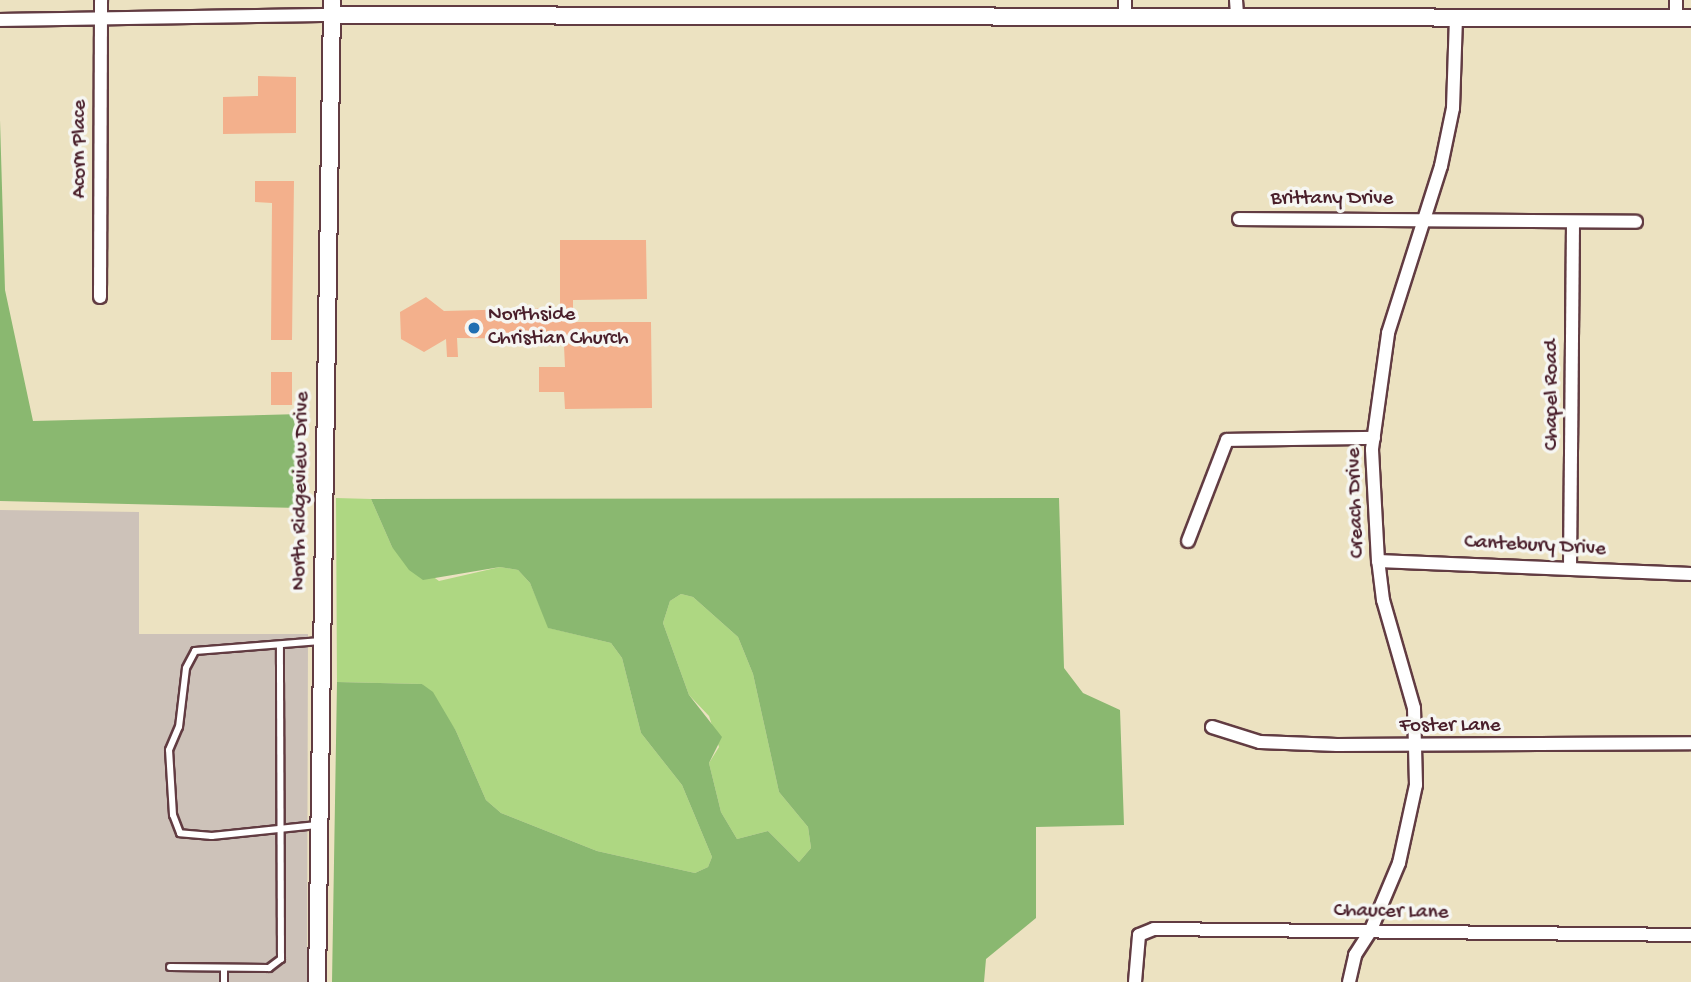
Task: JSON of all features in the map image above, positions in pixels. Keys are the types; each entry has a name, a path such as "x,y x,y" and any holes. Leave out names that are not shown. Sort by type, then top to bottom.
{"main road":[{"path":"332,7 1237,7 1456,16 1684,18"},
{"name":"North Ridgeview Drive","path":"317,982 332,7"}],"street":[{"name":"Acorn Place","path":"100,298 101,0"},
{"path":"1676,0 1684,18"},
{"path":"0,20 332,7"},
{"name":"Creach Drive","path":"1349,982 1355,955 1370,932 1408,835 1416,785 1414,708 1383,600 1378,561 1374,439 1388,333 1424,220 1453,108 1456,16"},
{"name":"Brittany Drive","path":"1239,219 1424,220"},
{"path":"1424,220 1636,222"},
{"name":"Chapel Road","path":"1570,568 1573,223"},
{"path":"1188,541 1227,440 1374,439"},
{"name":"Cantebury Drive","path":"1378,561 1691,574"},
{"name":"Foster Lane","path":"1212,727 1259,742 1417,746 1691,743"},
{"name":"Chaucer Lane","path":"1135,982 1139,935 1154,929 1691,935"}],"lane":[{"path":"319,825 212,836 180,833 173,815 169,750 179,727 186,668 195,651 281,646 321,640"},
{"path":"170,967 224,970 269,968 281,959 277,828 281,646"},
{"path":"224,970 224,982"}],"shaded area":[{"path":"0,510 139,512 139,634 308,634 307,982 0,982"}],"green space":[{"path":"0,120 5,290 33,421 301,414 300,508 0,501"},
{"path":"336,498 371,499 392,547 439,581 500,567 518,570 530,583 549,628 611,643 622,658 641,733 682,785 712,857 708,867 695,873 597,851 501,813 486,800 456,731 422,684 337,682"},
{"path":"1059,498 1064,668 1083,693 1120,710 1124,825 1036,827 1036,918 986,959 984,982 332,982 337,682 422,684 433,692 456,731 486,800 501,813 597,851 695,873 708,867 712,857 682,785 641,733 622,658 611,643 548,628 530,583 518,570 500,567 423,580 409,570 392,547 371,499","holes":["681,594 693,597 738,637 753,674 779,792 808,827 811,848 799,862 768,831 737,839 721,812 709,763 722,737 689,695 663,623 670,601"]},
{"path":"681,594 693,597 738,637 753,674 779,792 808,827 811,848 799,862 768,831 737,839 721,812 709,763 719,747 709,716 689,695 663,623 670,601"}],"building":[{"path":"258,76 296,77 296,133 223,134 223,97 258,96"},
{"path":"255,181 294,181 292,340 271,340 272,203 255,202"},
{"path":"560,240 646,240 647,299 573,300 573,322 651,322 652,408 565,409 564,392 539,392 539,367 565,367 564,346 548,346 548,339 457,338 458,357 447,357 446,339 424,352 401,339 400,312 426,297 444,311 560,308"},
{"path":"271,372 292,372 292,405 271,405"}],"place":[{"name":"Northside Christian Church","path":"474,328"}]}
